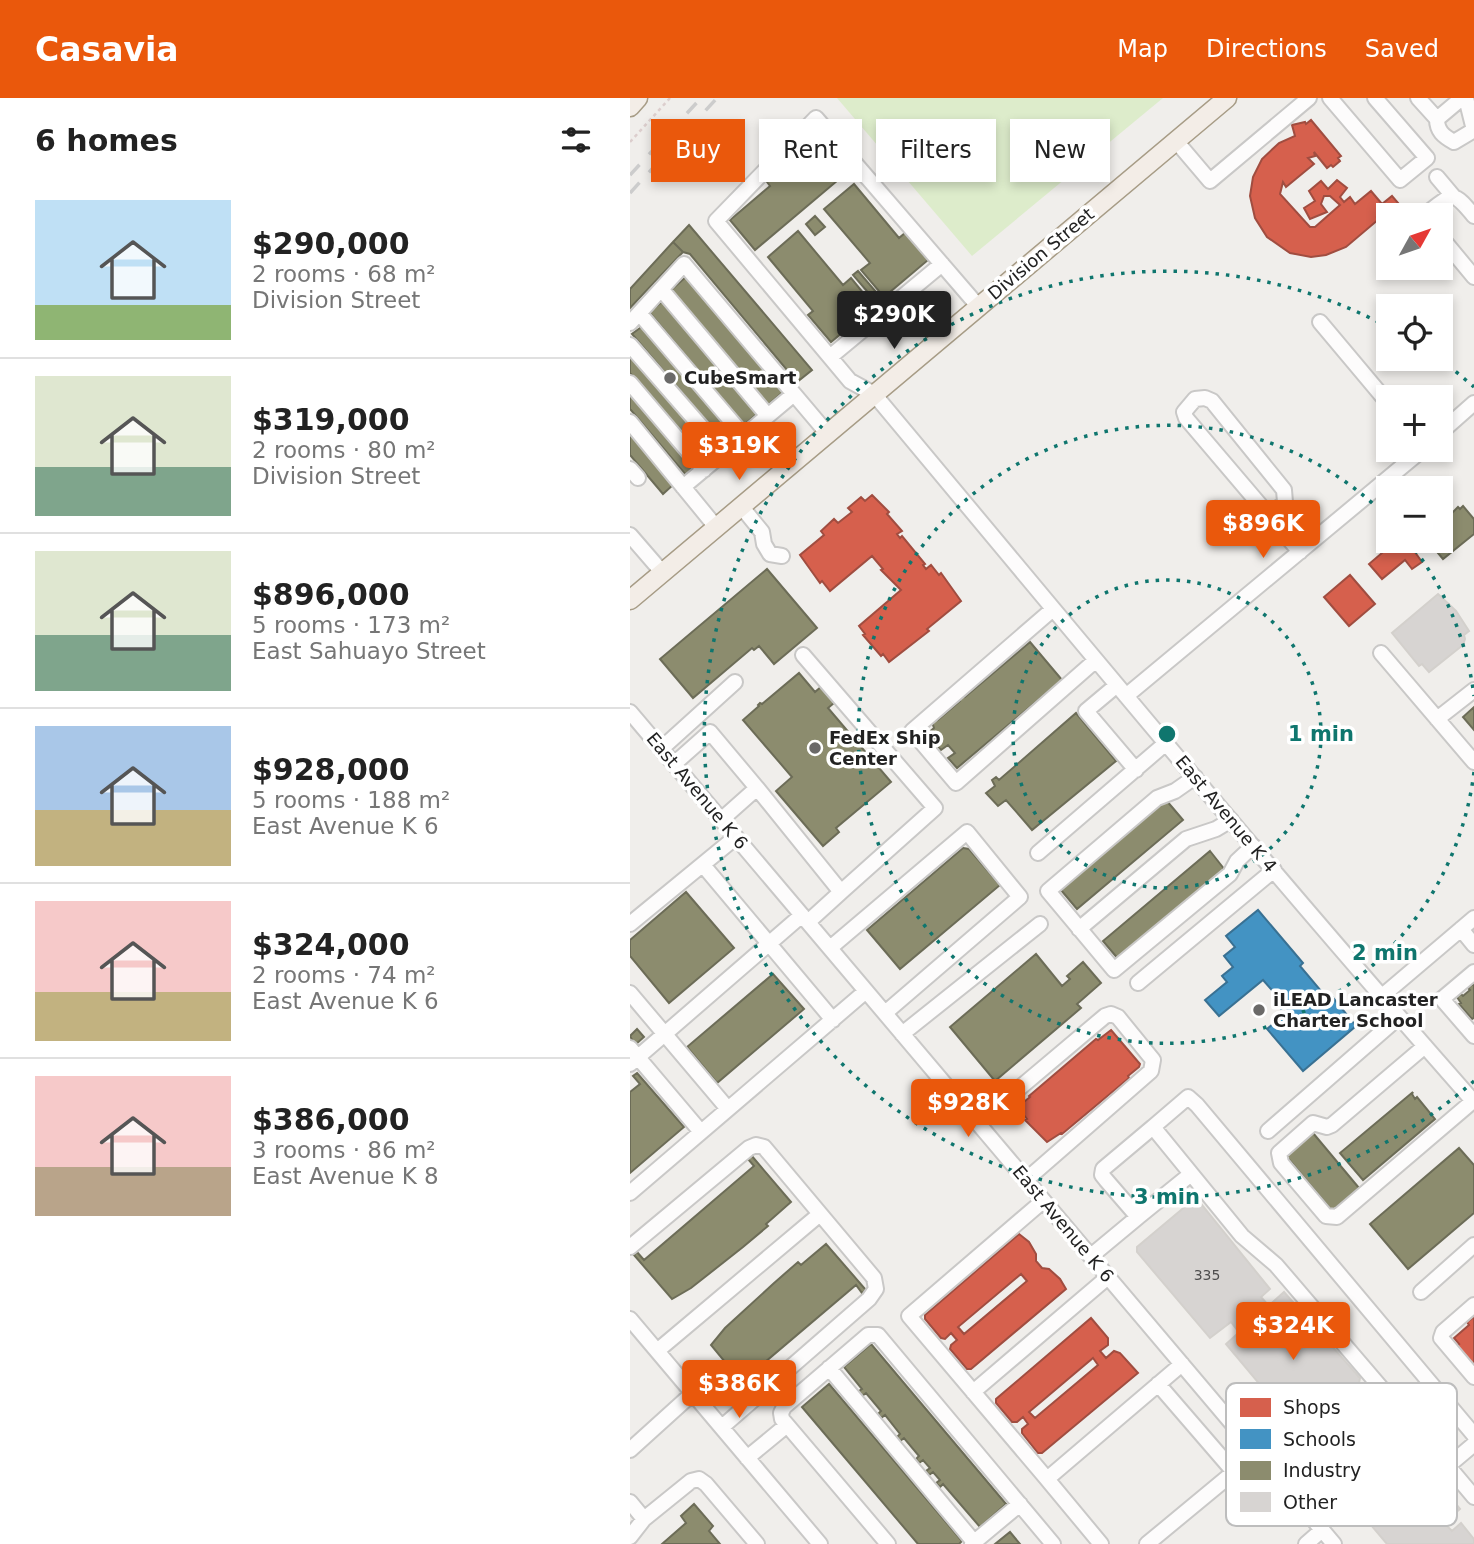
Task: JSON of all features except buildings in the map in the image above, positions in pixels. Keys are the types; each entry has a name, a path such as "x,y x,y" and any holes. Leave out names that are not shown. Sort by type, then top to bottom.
{"main road":[{"path":"630,107 638,98"},
{"name":"Division Street","path":"630,600 1227,98"}],"street":[{"path":"1176,141 1210,181 1309,98"},
{"path":"1330,98 1400,180 1427,158 1375,98"},
{"path":"1419,98 1437,119 1437,126 1443,136 1454,142 1474,130 1464,98 1437,119"},
{"name":"East Avenue K 4","path":"942,264 816,118 716,221 850,381 874,394 1231,820 1473,1102"},
{"path":"1437,177 1453,196"},
{"path":"1440,203 1448,196 1459,198 1474,216"},
{"path":"1453,252 1474,277"},
{"path":"744,436 634,318 684,264 827,433"},
{"path":"830,358 942,264 978,306"},
{"path":"661,289 768,416"},
{"path":"1320,322 1376,389"},
{"path":"630,345 724,453"},
{"path":"630,383 704,470"},
{"path":"683,487 794,394"},
{"path":"1269,517 1285,502 1284,489 1212,401 1206,398 1195,399 1184,412 1186,418 1269,517 1300,552"},
{"path":"1453,422 1474,403"},
{"path":"630,422 716,527"},
{"path":"1136,770 1086,711 1122,691 1300,552 1407,462"},
{"path":"741,506 762,532 764,544 770,554 782,556"},
{"path":"630,535 662,572"},
{"path":"1053,608 912,731 920,741 956,783 1096,660"},
{"path":"1381,653 1474,762"},
{"path":"701,1132 633,1057 665,1034 768,944 841,892 935,808 803,655"},
{"path":"661,749 735,682"},
{"path":"1437,719 1474,690"},
{"name":"East Avenue K 6","path":"630,712 1226,1416"},
{"path":"674,764 710,732 841,892"},
{"path":"1038,853 1166,743"},
{"path":"1195,777 1157,798 1048,891 1079,929 1114,970 1230,874 1237,861 1253,846"},
{"path":"721,820 757,788"},
{"path":"1079,929 1186,839 1216,829 1231,820"},
{"path":"830,948 967,832 1020,897 885,1013"},
{"path":"630,924 736,837"},
{"path":"703,865 833,1020"},
{"path":"1138,983 1274,870"},
{"path":"1381,997 1474,918"},
{"path":"902,1034 1040,924"},
{"path":"1461,929 1474,945"},
{"path":"1474,972 1442,999 1474,1036"},
{"path":"630,1192 866,991"},
{"path":"630,993 728,1109"},
{"path":"978,1123 1105,1016 1111,1014 1118,1017 1153,1060 1151,1072 1026,1180"},
{"path":"1269,1131 1399,1017"},
{"path":"1425,1046 1332,1125 1327,1127 1313,1123 1279,1153 1281,1163 1326,1216 1337,1217 1473,1102"},
{"path":"1138,1217 1102,1175 1103,1169 1188,1097 1430,1383"},
{"path":"1153,1127 1242,1236 1276,1265 1376,1383"},
{"path":"630,1247 756,1145 764,1147 874,1278 876,1289 869,1299 722,1427"},
{"path":"1091,1256 1191,1174"},
{"path":"1043,1201 909,1316 1101,1544"},
{"path":"657,1352 820,1214"},
{"path":"1421,1292 1474,1245"},
{"path":"973,1392 1108,1277"},
{"path":"1474,1305 1443,1332 1441,1338 1474,1377"},
{"path":"630,1319 820,1544"},
{"path":"888,1544 782,1419 781,1413 784,1407 868,1335 878,1335 1053,1544"},
{"path":"1047,1479 1182,1364"},
{"path":"829,1368 973,1543 1020,1504"},
{"path":"1158,1384 1226,1463"},
{"path":"630,1450 693,1393"},
{"path":"1457,1416 1474,1436"},
{"path":"747,1458 787,1425"},
{"path":"1457,1458 1474,1444"},
{"path":"1457,1477 1474,1497"},
{"path":"630,1537 644,1519 691,1481 699,1479 757,1544"},
{"path":"1147,1544 1226,1479"},
{"path":"630,1502 644,1519"},
{"name":"East Avenue K 6","path":"1319,1526 1334,1544"},
{"path":"1306,1544 1322,1530"}],"path":[{"path":"630,142 670,98"}],"green space":[{"path":"837,98 1163,98 1110,142 1110,119 1010,119 1010,182 1061,182 972,256 909,182 996,182 996,119 876,119 876,144 862,127 862,119 855,119"}],"railway":[{"path":"630,175 701,98"},
{"path":"630,193 717,98"}],"place":[{"name":"CubeSmart","path":"670,378"},
{"name":"FedEx Ship Center","path":"815,748"},
{"name":"iLEAD Lancaster Charter School","path":"1259,1010"}]}
